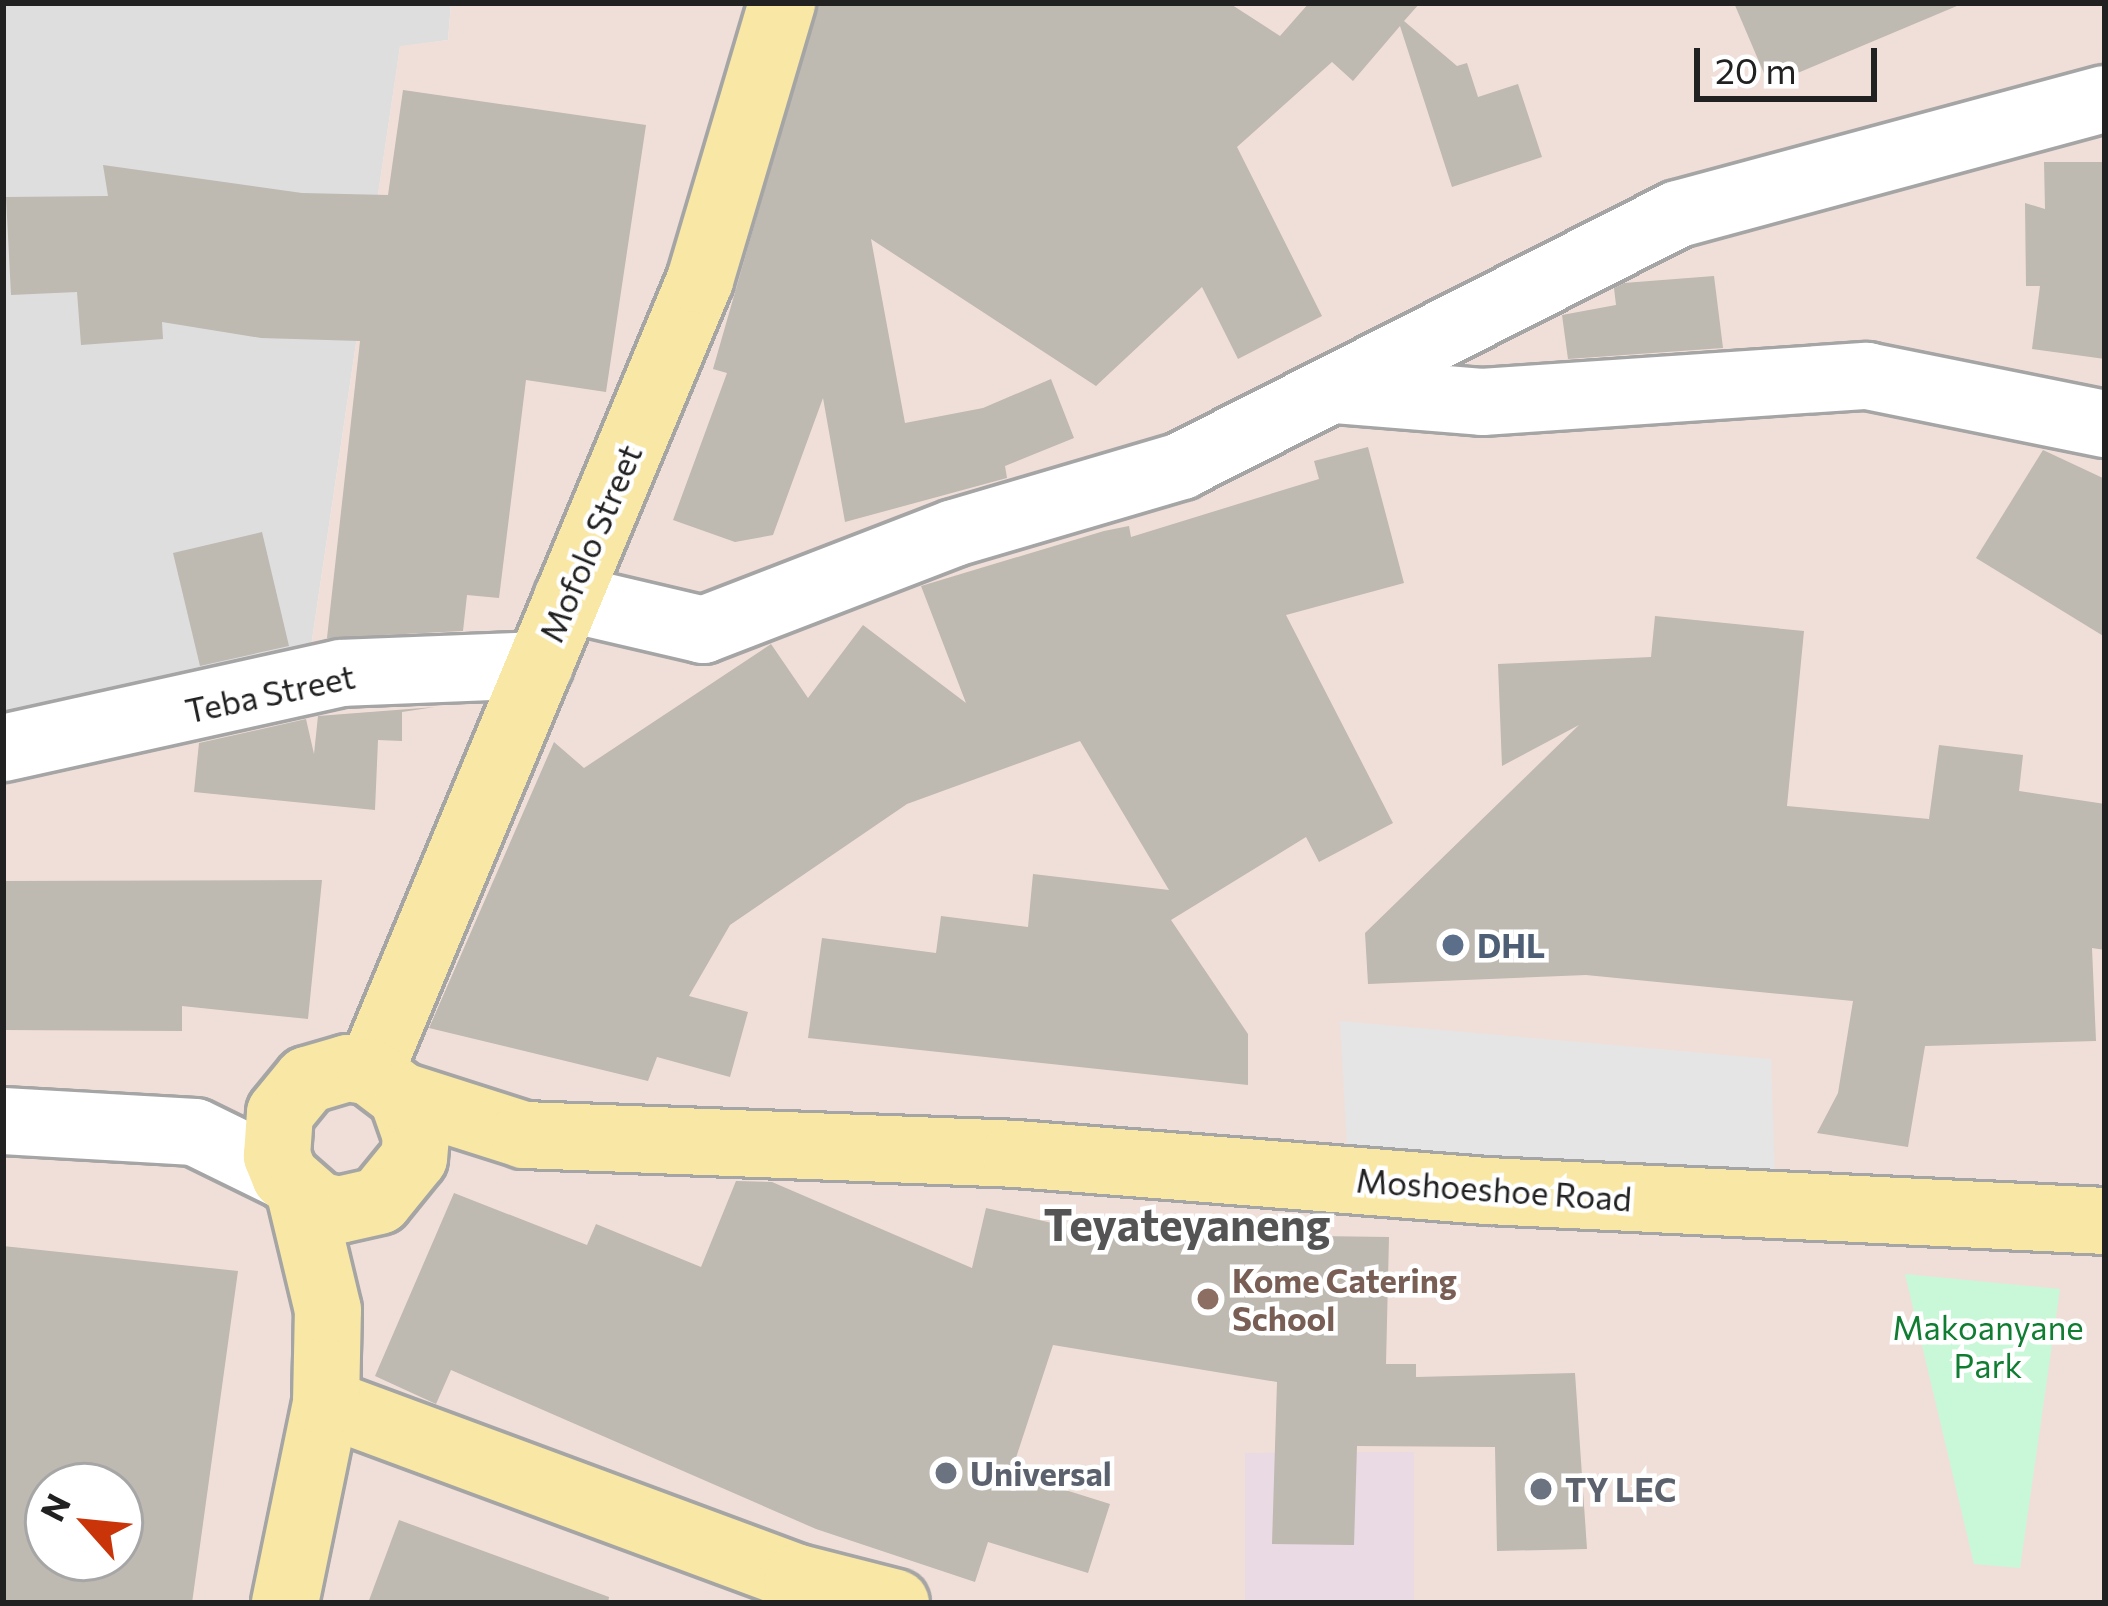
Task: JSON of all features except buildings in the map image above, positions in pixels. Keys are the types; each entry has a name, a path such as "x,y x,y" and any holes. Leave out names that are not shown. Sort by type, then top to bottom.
{"main road":[{"name":"Mofolo Street","path":"386,1084 540,665 700,280 782,3"},
{"path":"285,1603 326,1403 328,1310 275,1135 292,1094 327,1071 386,1084 416,1136 328,1310"},
{"name":"Moshoeshoe Road","path":"386,1084 524,1135 1016,1154 1488,1191 2105,1221"},
{"name":"Moshoeshoe Road","path":"392,1190 524,1135"},
{"path":"293,1185 339,1210 392,1190"},
{"path":"326,1403 798,1578 896,1603"}],"street":[{"path":"567,598 703,630 954,533 1181,466 1678,214 2105,99"},
{"path":"1336,390 1482,402 1867,376 2105,424"},
{"name":"Teba Street","path":"3,748 341,673 540,665"},
{"path":"3,1121 195,1132 292,1094"},
{"path":"195,1132 293,1185"}],"shaded area":[{"path":"3,3 451,3 448,40 400,47 308,667 3,729"},
{"path":"451,3 2105,3 2105,1603 3,1603 3,729 308,667 400,46 448,40"},
{"path":"1340,1021 1771,1059 1775,1182 1347,1145"},
{"path":"1414,1452 1414,1603 1245,1603 1245,1453"}],"green space":[{"name":"Makoanyane Park","path":"1905,1274 2060,1289 2020,1568 1974,1564"}],"place":[{"name":"DHL","path":"1453,945"},
{"name":"Kome Catering School","path":"1208,1299"},
{"name":"Universal","path":"946,1473"},
{"name":"TY LEC","path":"1541,1489"}],"district":[{"name":"Teyateyaneng","path":"1187,1223"}]}
